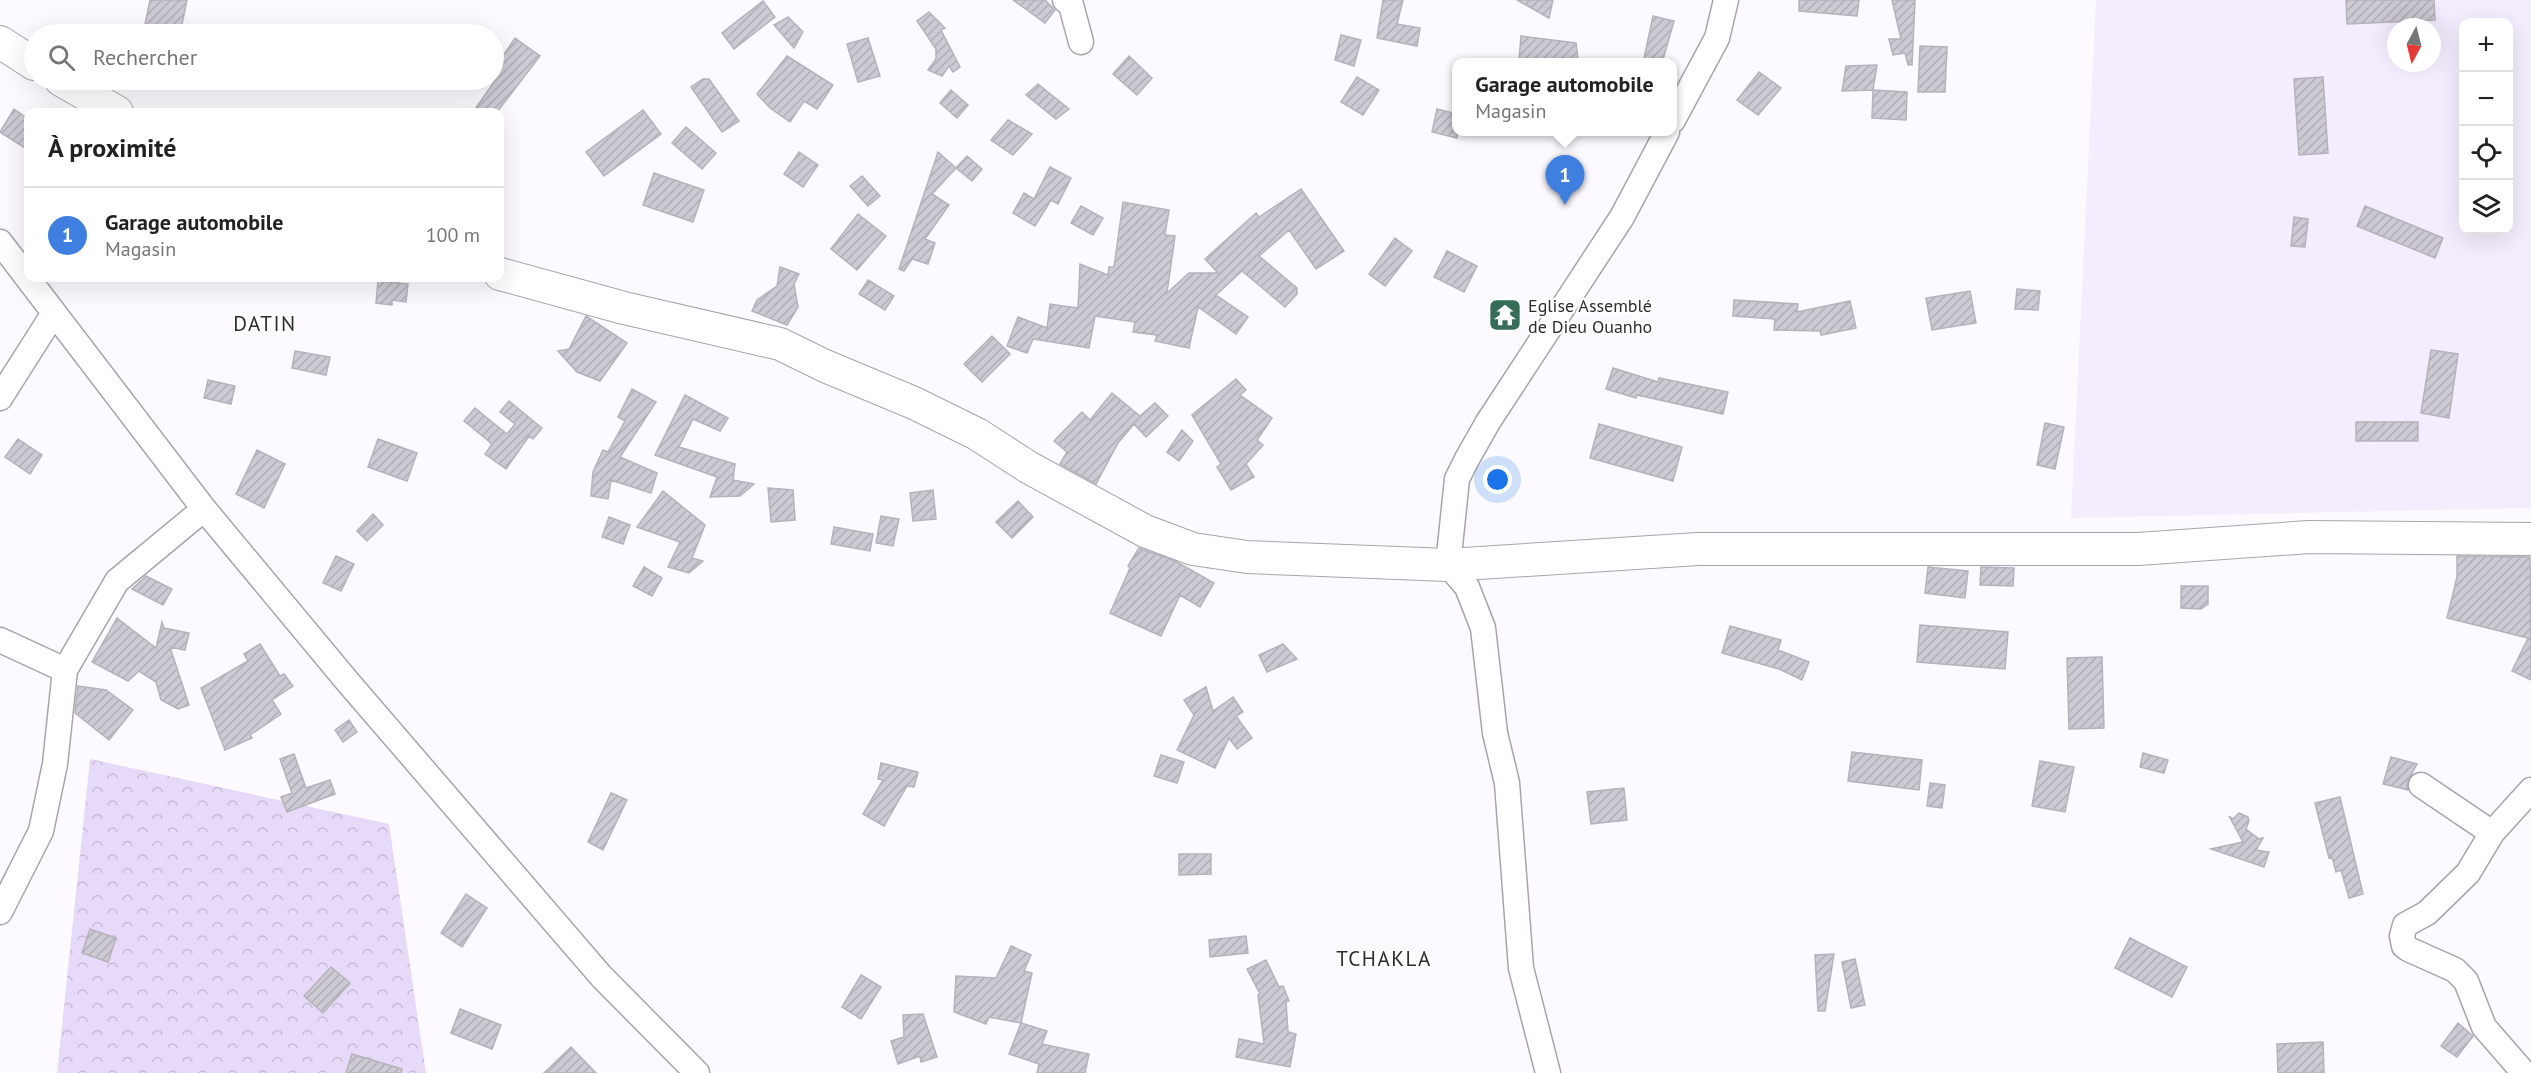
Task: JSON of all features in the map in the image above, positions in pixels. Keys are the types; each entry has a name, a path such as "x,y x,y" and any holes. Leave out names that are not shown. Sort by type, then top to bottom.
{"main road":[{"path":"0,42 24,58"},
{"path":"78,90 110,108"},
{"path":"504,275 624,308 780,344 825,366 914,403 977,434 1028,467 1145,531 1193,549 1247,557 1448,565 1698,549 2138,549 2309,537 2531,539"}],"street":[{"path":"1065,0 1071,5 1082,42"},
{"path":"1677,113 1717,38 1726,0"},
{"path":"1548,1073 1521,968 1507,783 1493,723 1483,628 1467,587 1448,565 1457,480 1488,422 1622,217 1665,136"},
{"path":"0,242 24,274"},
{"path":"30,282 204,509 347,681 601,976 697,1073"},
{"path":"0,398 54,314"},
{"path":"0,912 41,831 56,764 65,670 117,581 204,509"},
{"path":"0,640 65,670"},
{"path":"2421,785 2492,833"},
{"path":"2524,1073 2484,1027 2466,981 2455,970 2408,949 2402,941 2405,925 2427,913 2468,873 2492,833 2531,790"}],"shaded area":[{"path":"2096,0 2531,0 2531,508 2071,518"}],"green space":[{"path":"90,759 389,824 426,1073 57,1073"}],"building":[{"path":"150,0 187,0 182,24 145,24"},
{"path":"1013,0 1045,0 1055,10 1045,23"},
{"path":"1383,0 1403,0 1397,24 1420,28 1417,46 1377,38"},
{"path":"1517,0 1553,0 1549,18"},
{"path":"1799,0 1859,0 1857,16 1799,11"},
{"path":"1892,0 1915,0 1912,65 1908,65 1905,53 1893,55 1889,39 1901,39"},
{"path":"2346,0 2434,0 2435,18 2387,18 2387,22 2347,24"},
{"path":"763,1 775,17 734,49 722,33"},
{"path":"929,12 945,28 941,30 960,67 953,72 949,66 942,76 928,70 936,59 936,49 917,21"},
{"path":"1653,16 1674,21 1663,58 1644,58"},
{"path":"788,17 803,32 794,48 774,25"},
{"path":"1341,35 1361,40 1354,66 1335,60"},
{"path":"1521,36 1576,43 1578,58 1519,58"},
{"path":"515,38 540,56 500,108 476,108 488,90 504,90 504,54"},
{"path":"868,38 880,76 858,82 847,44"},
{"path":"1920,46 1947,47 1945,92 1918,92"},
{"path":"787,56 833,85 817,109 804,101 790,122 770,108 757,94"},
{"path":"1129,56 1152,78 1137,95 1113,74"},
{"path":"1877,65 1873,90 1842,91 1846,66"},
{"path":"1759,72 1781,88 1758,115 1737,100"},
{"path":"1357,77 1379,90 1363,115 1341,102"},
{"path":"2323,77 2328,153 2299,155 2294,79"},
{"path":"703,79 709,79 739,121 722,132 691,87"},
{"path":"1038,84 1069,109 1056,119 1026,95"},
{"path":"951,90 968,105 957,118 940,103"},
{"path":"1873,90 1907,92 1906,120 1872,118"},
{"path":"14,109 24,116 24,147 0,132"},
{"path":"1437,109 1452,113 1452,136 1457,136 1457,138 1432,132"},
{"path":"643,110 661,134 604,176 586,152"},
{"path":"1008,120 1032,134 1013,155 991,140"},
{"path":"686,127 716,153 702,169 672,143"},
{"path":"799,152 818,165 803,187 784,174"},
{"path":"938,152 956,168 932,194 949,205 925,239 935,243 928,264 912,259 904,271 899,269"},
{"path":"967,156 982,169 972,181 956,168"},
{"path":"1050,167 1071,178 1058,204 1051,200 1035,226 1013,213 1024,193 1034,199"},
{"path":"654,173 704,190 693,222 643,205"},
{"path":"862,176 880,196 868,206 850,186"},
{"path":"1301,189 1344,251 1316,269 1289,230 1259,256 1297,288 1297,294 1285,307 1242,271 1216,295 1248,317 1236,334 1198,307 1189,348 1155,341 1157,335 1133,332 1135,322 1095,316 1089,348 1033,339 1027,353 1007,346 1018,317 1047,328 1050,304 1078,308 1080,264 1108,275 1109,267 1114,267 1123,202 1169,210 1165,235 1175,236 1167,293 1189,273 1218,273 1205,259 1256,213 1259,217"},
{"path":"1081,206 1103,218 1093,235 1071,223"},
{"path":"2365,206 2443,238 2435,258 2357,226"},
{"path":"858,214 886,236 857,270 831,249"},
{"path":"2294,217 2308,219 2305,247 2291,246"},
{"path":"1395,238 1412,251 1385,286 1369,274"},
{"path":"1447,251 1477,266 1464,292 1434,277"},
{"path":"780,267 799,274 794,284 798,307 787,325 752,311 757,300 777,286"},
{"path":"868,280 894,296 885,310 859,294"},
{"path":"378,282 408,284 406,302 392,300 392,305 376,303"},
{"path":"2017,289 2040,291 2038,310 2015,309"},
{"path":"1970,291 1976,323 1932,330 1926,298"},
{"path":"1734,300 1798,304 1797,312 1850,301 1856,328 1821,335 1820,331 1774,330 1775,319 1733,316"},
{"path":"586,316 627,343 600,381 577,372 558,351 569,349"},
{"path":"992,336 1010,354 982,382 964,364"},
{"path":"2431,350 2458,354 2449,418 2421,413"},
{"path":"295,351 330,357 326,375 292,368"},
{"path":"1613,368 1658,382 1659,378 1728,392 1723,414 1637,395 1636,398 1606,389"},
{"path":"1236,379 1246,390 1240,395 1272,418 1257,440 1263,445 1246,464 1254,477 1231,490 1217,467 1221,464 1192,415"},
{"path":"208,380 235,386 231,404 204,398"},
{"path":"632,389 656,402 620,457 657,473 651,493 611,480 608,499 591,496 593,472 603,450 608,452 625,421 618,417"},
{"path":"1112,393 1140,416 1155,403 1168,416 1146,437 1134,424 1118,443 1096,484 1060,464 1067,452 1054,441 1082,412 1090,420"},
{"path":"685,395 728,418 720,431 693,419 679,447 735,464 733,480 754,484 740,496 710,497 717,477 655,455"},
{"path":"509,401 542,428 533,439 529,436 506,469 485,454 492,444 464,421 475,408 507,434 515,424 500,412"},
{"path":"2356,422 2418,422 2418,441 2356,441"},
{"path":"2045,423 2064,427 2055,469 2037,465"},
{"path":"1599,424 1682,447 1673,481 1590,458"},
{"path":"1182,430 1193,441 1179,461 1167,452"},
{"path":"18,439 42,455 30,474 5,457"},
{"path":"378,439 417,453 407,481 368,467"},
{"path":"257,450 285,464 264,508 236,494"},
{"path":"768,488 793,490 795,520 771,522"},
{"path":"933,490 936,519 913,521 910,493"},
{"path":"663,491 705,525 692,558 703,561 689,573 668,567 680,542 637,527"},
{"path":"1018,501 1033,517 1012,538 996,522"},
{"path":"373,514 383,525 367,541 357,531"},
{"path":"881,516 899,519 893,546 876,543"},
{"path":"609,517 630,525 623,544 602,537"},
{"path":"834,527 873,534 870,551 831,544"},
{"path":"1139,548 1175,561 1214,583 1200,607 1180,595 1161,636 1110,613 1130,568 1128,566"},
{"path":"336,556 354,564 341,591 323,583"},
{"path":"2457,556 2530,557 2531,680 2512,671 2528,638 2447,618 2457,577"},
{"path":"644,567 662,578 652,596 633,586"},
{"path":"1928,567 1968,571 1965,598 1925,593"},
{"path":"1981,567 2014,568 2013,586 1980,585"},
{"path":"146,576 172,589 163,605 132,589"},
{"path":"2181,586 2208,586 2208,604 2201,609 2181,608"},
{"path":"117,618 156,648 162,622 164,628 189,633 185,650 170,647 189,705 178,709 161,700 156,682 139,671 128,681 92,662"},
{"path":"1920,625 2008,632 2005,669 1917,662"},
{"path":"1730,626 1781,640 1778,650 1809,662 1802,680 1779,669 1722,653"},
{"path":"260,644 280,676 284,674 293,686 272,700 281,714 250,735 252,738 225,750 201,688 248,661 244,654"},
{"path":"1283,644 1297,659 1267,672 1259,655"},
{"path":"2102,657 2104,728 2069,729 2067,658"},
{"path":"78,686 106,690 133,710 109,740 75,713"},
{"path":"1206,687 1213,711 1233,697 1243,712 1236,716 1252,738 1237,749 1229,738 1215,768 1177,750 1194,715 1184,700"},
{"path":"349,720 357,732 343,742 335,730"},
{"path":"1852,752 1922,760 1919,790 1848,781"},
{"path":"2143,753 2168,760 2164,773 2140,767"},
{"path":"294,754 306,788 330,780 335,794 287,812 281,797 292,793 280,759"},
{"path":"1161,755 1184,762 1177,783 1154,776"},
{"path":"2391,757 2417,764 2407,783 2408,790 2383,784"},
{"path":"2040,761 2074,767 2065,812 2032,806"},
{"path":"881,763 918,772 914,787 907,786 884,826 863,814 883,780 878,779"},
{"path":"1930,783 1945,785 1942,808 1927,806"},
{"path":"1624,788 1627,820 1591,824 1587,792"},
{"path":"611,793 627,800 603,850 588,842"},
{"path":"2340,797 2363,894 2349,898 2341,870 2336,872 2332,857 2329,858 2315,803"},
{"path":"2239,813 2248,817 2246,829 2259,839 2263,838 2256,850 2269,852 2264,867 2211,849 2243,842 2229,816 2233,819"},
{"path":"1179,854 1211,854 1211,874 1179,875"},
{"path":"466,894 487,908 462,947 441,933"},
{"path":"90,929 116,938 108,962 82,953"},
{"path":"1246,936 1248,953 1210,957 1209,940"},
{"path":"2130,938 2187,967 2172,997 2115,968"},
{"path":"1011,946 1031,955 1024,971 1032,973 1021,1023 989,1017 986,1024 954,1012 956,976 996,978"},
{"path":"1834,954 1825,1011 1818,1011 1815,955"},
{"path":"1855,959 1865,1005 1851,1008 1842,962"},
{"path":"1266,960 1279,987 1283,986 1289,1001 1286,1002 1288,1032 1296,1034 1290,1067 1236,1057 1239,1039 1264,1044 1258,995 1260,994 1247,969"},
{"path":"331,967 350,983 323,1013 304,996"},
{"path":"861,975 881,987 861,1019 842,1007"},
{"path":"460,1009 501,1025 492,1049 451,1033"},
{"path":"923,1014 937,1057 921,1062 920,1056 898,1064 891,1041 904,1037 903,1015"},
{"path":"1021,1023 1047,1031 1042,1044 1089,1054 1085,1073 1037,1073 1039,1064 1009,1054"},
{"path":"2458,1023 2473,1036 2457,1057 2441,1046"},
{"path":"2323,1042 2324,1073 2278,1073 2277,1044"},
{"path":"571,1047 596,1073 544,1073"},
{"path":"352,1054 402,1069 401,1073 346,1073"}],"place":[{"name":"Garage automobile","path":"1565,205"},
{"name":"Eglise Assemblé de Dieu Ouanho","path":"1505,315"}],"district":[{"name":"DATIN","path":"265,323"},
{"name":"TCHAKLA","path":"1384,958"}]}
